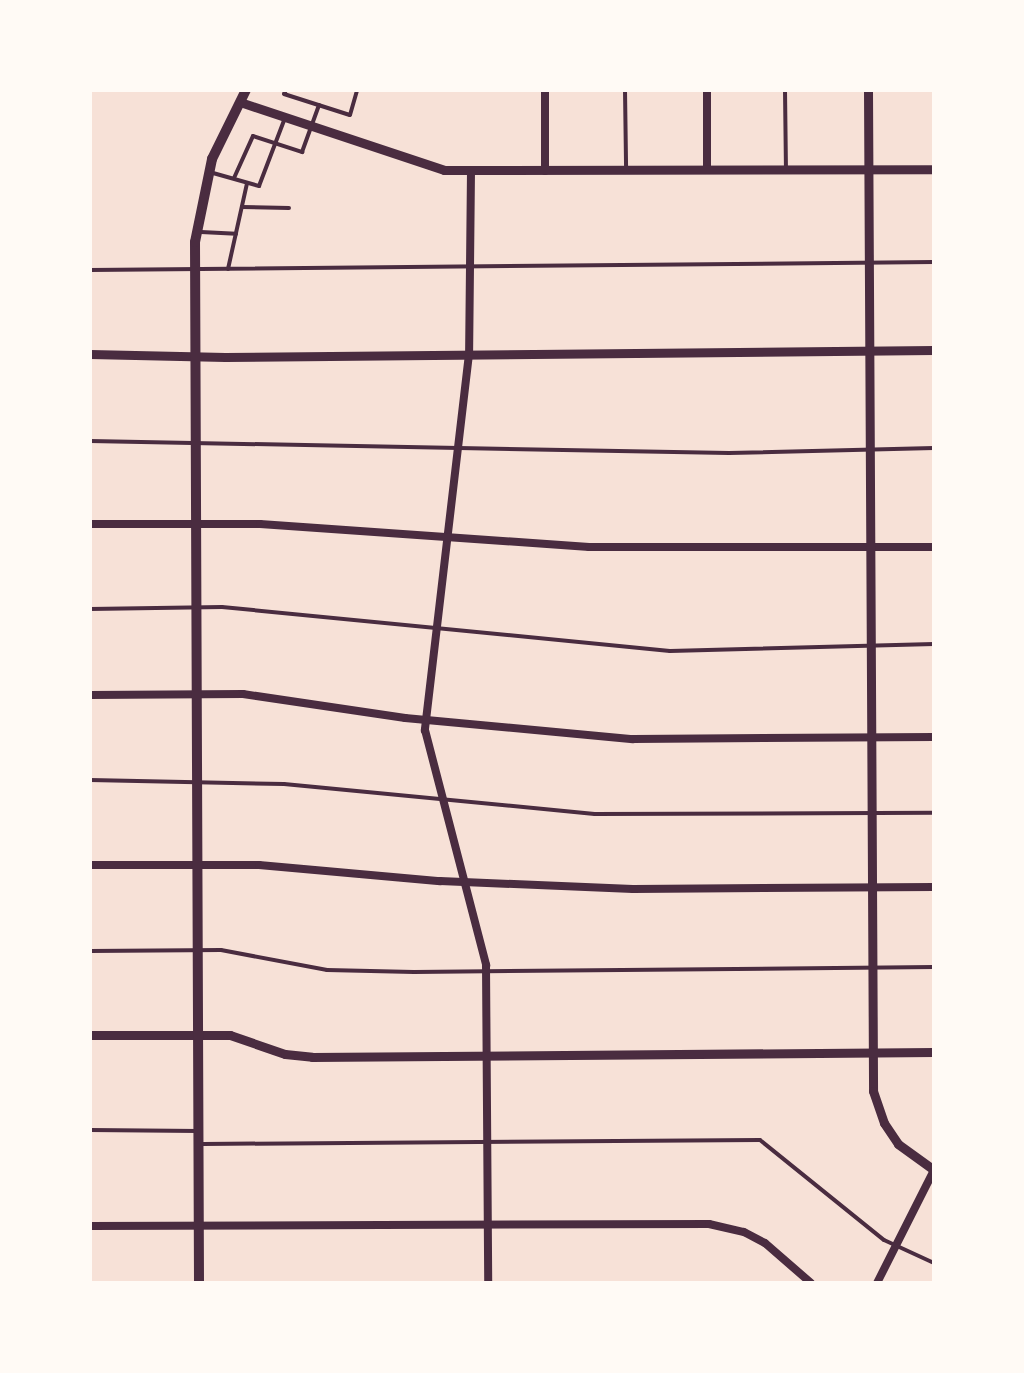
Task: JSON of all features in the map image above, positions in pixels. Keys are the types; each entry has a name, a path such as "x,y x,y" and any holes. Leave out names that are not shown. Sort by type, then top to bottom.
{"main road":[{"path":"199,1283 194,269 196,232 208,172 246,90"}],"street":[{"path":"545,90 545,171"},
{"path":"707,90 707,170"},
{"path":"868,90 873,1091 884,1124 902,1150 934,1170 877,1283"},
{"path":"240,102 444,170 934,169"},
{"path":"471,170 469,354 426,720 486,970 488,1283"},
{"path":"90,354 934,350"},
{"path":"90,524 195,524 675,550 934,547"},
{"path":"90,694 254,695 426,720 633,738 934,737"},
{"path":"90,864 198,864 633,890 934,888"},
{"path":"90,1035 240,1036 300,1057 934,1052"},
{"path":"90,1226 714,1225 766,1243 810,1283"}],"lane":[{"path":"286,90 284,94 350,116 357,90"},
{"path":"625,90 626,171"},
{"path":"785,90 786,170"},
{"path":"234,178 253,136 302,152 319,106"},
{"path":"208,172 258,186 285,117"},
{"path":"228,269 247,182"},
{"path":"242,207 289,208"},
{"path":"196,232 236,234"},
{"path":"90,270 934,262"},
{"path":"90,441 729,453 934,448"},
{"path":"90,609 222,607 670,650 934,644"},
{"path":"90,780 197,779 595,814 934,813"},
{"path":"90,951 198,950 250,954 327,970 934,967"},
{"path":"90,1130 198,1131"},
{"path":"198,1144 760,1140 895,1247 934,1263"}]}
